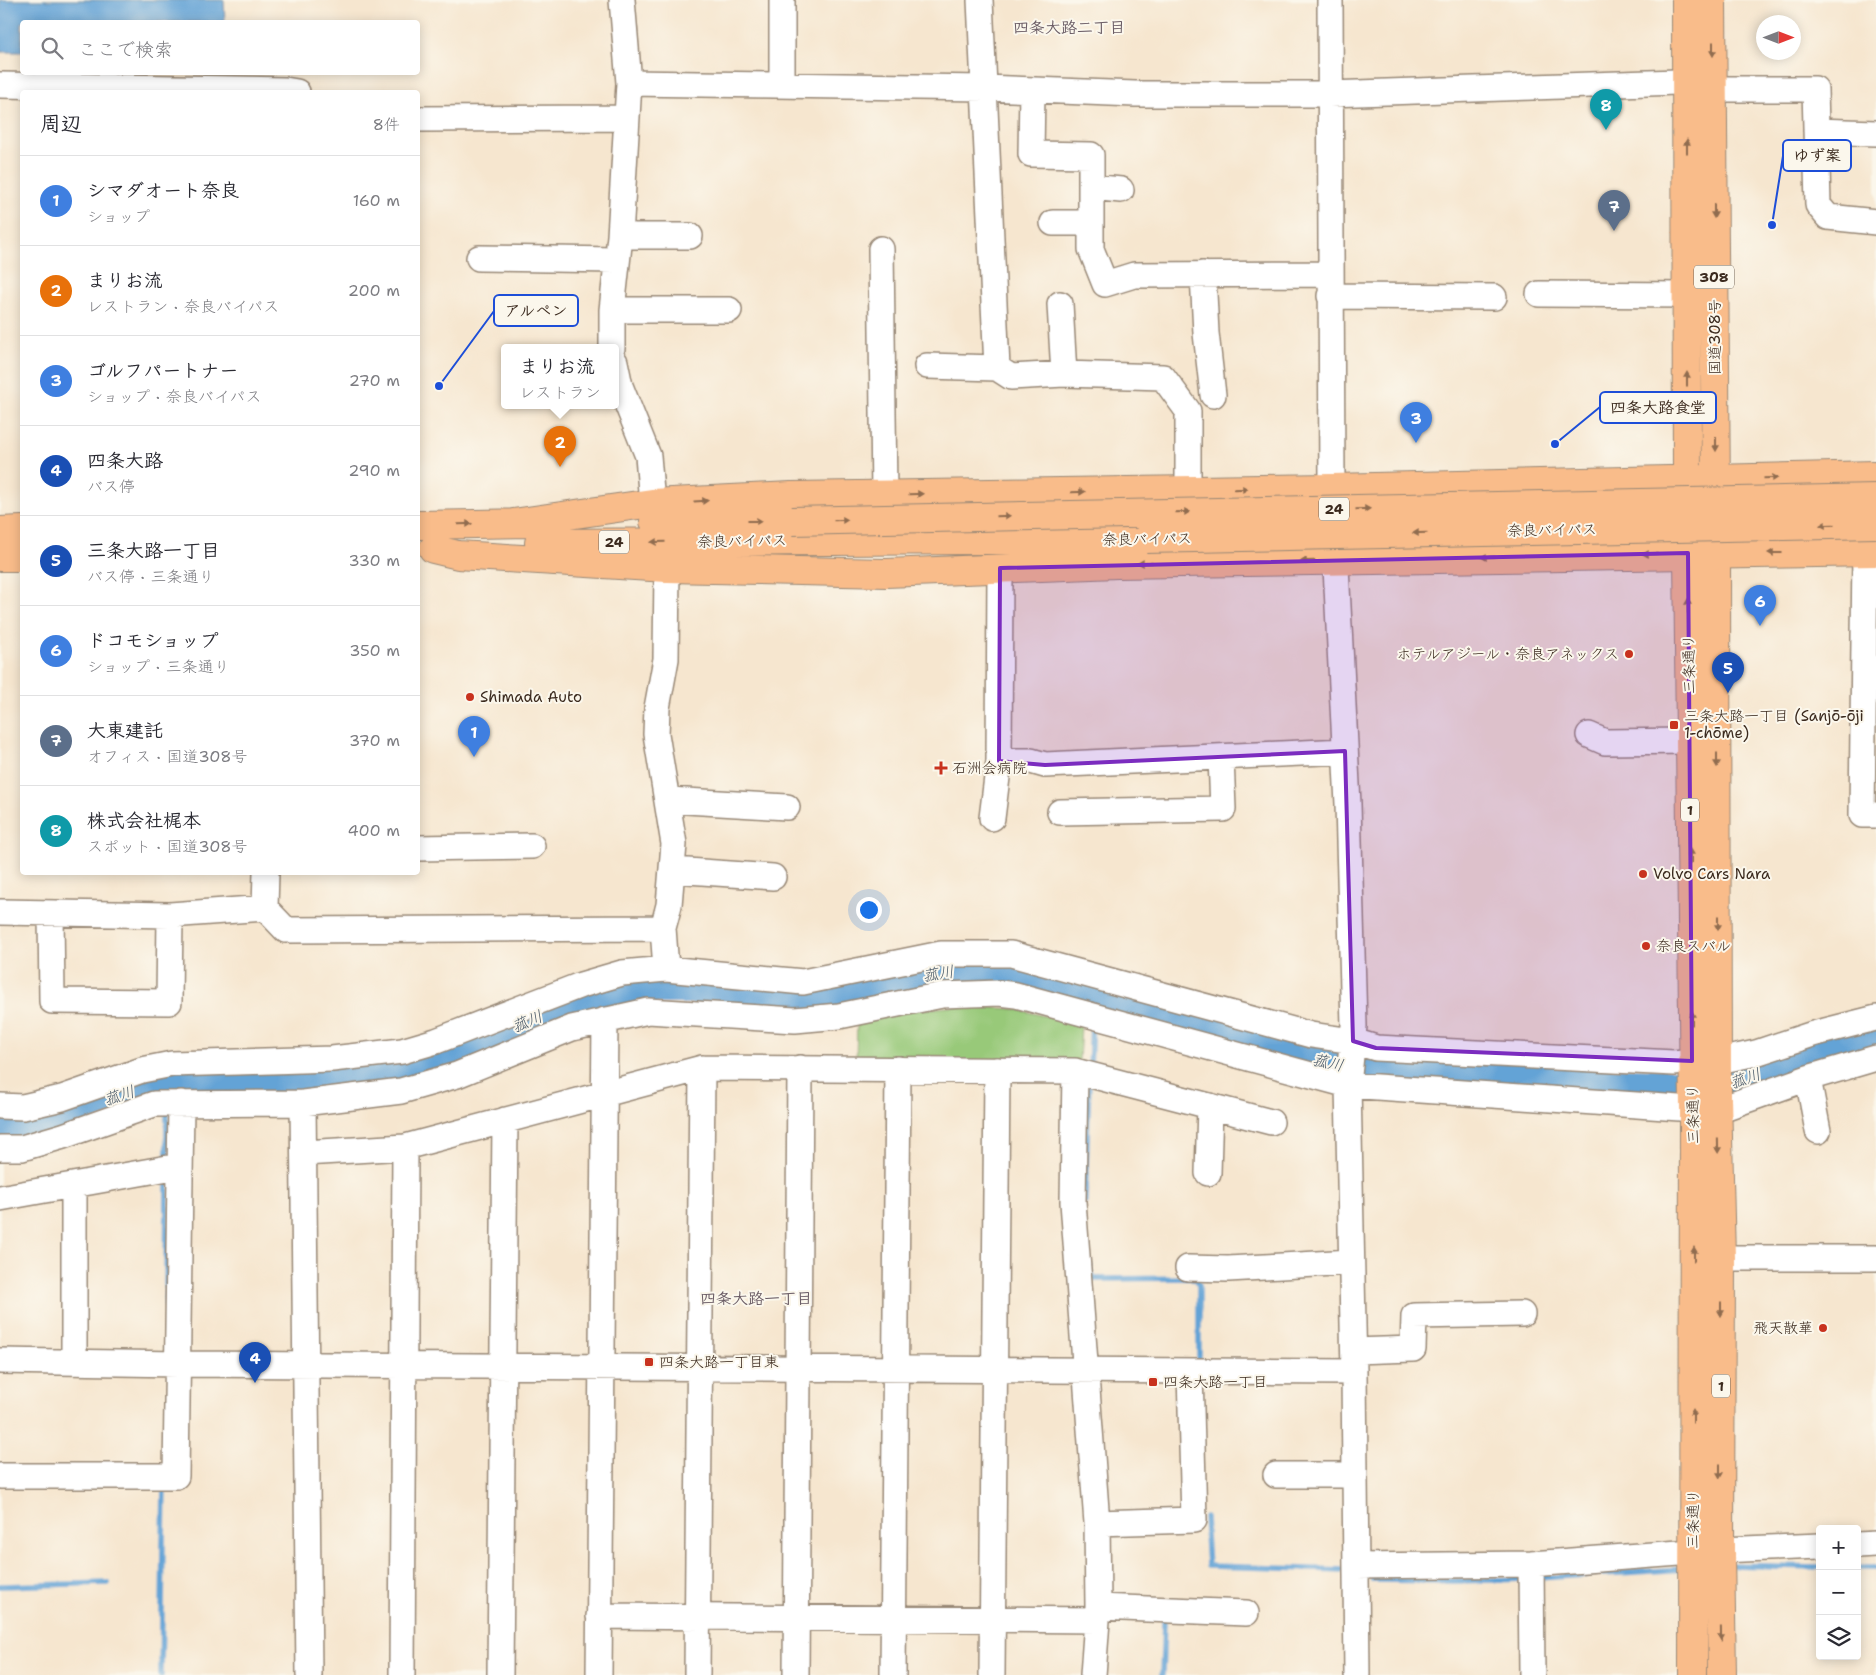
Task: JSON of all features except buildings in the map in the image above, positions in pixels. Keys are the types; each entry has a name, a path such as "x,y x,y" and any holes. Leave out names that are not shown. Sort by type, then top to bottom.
{"main road":[{"name":"国道308号","path":"1686,0 1704,84 1716,480 1716,554"},
{"name":"国道308号","path":"1688,553 1687,295 1712,0"},
{"path":"513,523 652,503 791,496 1332,488 1876,475"},
{"path":"1552,483 1562,498 1578,511 1597,514 1664,516 1688,525 1698,532 1716,554"},
{"name":"奈良バイパス","path":"426,549 793,531 1876,498"},
{"name":"奈良バイパス","path":"420,525 513,523 1146,539 1876,524"},
{"path":"0,531 20,530"},
{"path":"426,549 458,554 667,568 886,573 1000,568 1337,560 1688,553 1871,552"},
{"name":"三条通り","path":"1688,553 1690,741 1706,1104 1693,1553 1693,1675"},
{"name":"三条通り","path":"1705,1064 1716,554"},
{"path":"0,557 20,557"},
{"name":"三条通り","path":"1706,1104 1721,1258 1720,1550 1722,1675"}],"street":[{"path":"612,344 612,310 620,236 629,83 622,0"},
{"path":"782,0 782,85"},
{"path":"980,0 986,88 997,368"},
{"path":"1330,0 1328,94 1332,488 1345,751 1353,1042 1348,1084 1354,1362 1357,1675"},
{"path":"629,83 986,88 1136,94 1328,94 1704,84 1815,89 1818,205 1828,217 1876,222"},
{"path":"0,85 206,90"},
{"path":"1032,90 1031,154 1091,155 1091,248 1105,284 1134,275 1202,274 1494,297"},
{"path":"420,119 627,118"},
{"path":"1816,130 1876,133"},
{"path":"1091,187 1121,190"},
{"path":"1053,223 1091,223"},
{"path":"620,236 690,236"},
{"path":"880,248 884,495"},
{"path":"478,258 616,260"},
{"path":"1202,274 1213,395"},
{"path":"1539,294 1687,295"},
{"path":"1060,304 1064,374"},
{"path":"612,310 729,310"},
{"path":"928,366 997,368 1011,377 1064,374 1164,377 1188,411 1188,490"},
{"path":"619,381 648,456 652,503"},
{"path":"1871,552 1870,713 1862,815 1876,815"},
{"path":"666,969 663,928 673,870 674,844 669,800 656,734 656,708 666,659 667,568"},
{"path":"992,818 999,761 1000,568"},
{"path":"1589,735 1604,742 1690,741"},
{"path":"999,761 1031,761 1045,765 1345,751"},
{"path":"1060,812 1223,809 1221,757"},
{"path":"669,800 787,807"},
{"path":"420,848 532,846"},
{"path":"673,870 773,877"},
{"path":"266,875 265,908 286,930 663,928"},
{"path":"0,912 170,915 265,908"},
{"path":"51,913 52,1001 169,1002 170,915"},
{"path":"0,1106 23,1107 62,1098 142,1070 172,1064 332,1060 402,1050 436,1041 581,985 622,973 666,969 803,982 941,954 1011,954 1311,1035 1376,1048 1705,1064 1756,1053 1813,1034 1876,1018"},
{"path":"0,1148 22,1148 63,1136 154,1104 303,1103 341,1099 419,1086 457,1075 572,1028 648,1010 794,1020 839,1016 942,995 999,993 1016,995 1348,1084 1673,1106 1706,1104 1808,1078 1876,1058"},
{"path":"599,1675 604,1020"},
{"path":"696,1675 702,1068"},
{"path":"304,1153 406,1147 702,1068 1075,1071 1271,1122"},
{"path":"796,1675 800,1068"},
{"path":"893,1675 898,1069"},
{"path":"992,1675 993,1370 997,1070"},
{"path":"1075,1071 1073,1202 1097,1523 1097,1613 1094,1675"},
{"path":"1808,1078 1818,1130"},
{"path":"0,1476 176,1476 179,1166 182,1103"},
{"path":"303,1103 309,1675"},
{"path":"1208,1173 1210,1106"},
{"path":"500,1675 505,1120"},
{"path":"402,1675 406,1147"},
{"path":"0,1198 179,1166"},
{"path":"74,1186 74,1362"},
{"path":"1721,1258 1876,1258"},
{"path":"1188,1268 1228,1269 1351,1262"},
{"path":"0,1361 1190,1372 1354,1362 1413,1349 1414,1316 1522,1314"},
{"path":"1097,1523 1194,1520 1190,1372"},
{"path":"1276,1475 1355,1475"},
{"path":"1861,1545 1876,1544"},
{"path":"1356,1566 1532,1564 1720,1550 1816,1546"},
{"path":"1532,1564 1532,1675"},
{"path":"599,1616 992,1619 1097,1613 1246,1613"}],"highlighted area":[{"path":"1688,553 1692,1061 1376,1048 1353,1041 1345,751 1045,765 999,761 1000,568"}],"green space":[{"path":"957,1006 1016,1009 1081,1025 1079,1063 856,1060 857,1021 905,1011"}],"water":[{"path":"0,0 224,0 225,20 20,20 20,52 0,52"}],"waterway":[{"name":"菰川","path":"0,1124 49,1118 167,1080 318,1081 389,1072 438,1059 549,1011 636,988 691,988 782,999 825,998 936,971 970,968 1010,970 1033,975 1081,989 1094,999 1117,1008 1171,1018 1271,1051 1362,1069 1620,1084 1722,1086 1837,1044 1876,1034"},
{"path":"1090,1069 1092,1021"},
{"path":"167,1080 167,1098"},
{"path":"1085,1201 1089,1081"},
{"path":"167,1110 167,1163"},
{"path":"166,1305 167,1175"},
{"path":"1090,1265 1093,1279 1196,1278 1199,1285 1199,1358"},
{"path":"161,1675 164,1482"},
{"path":"1205,1517 1208,1566 1347,1570"},
{"path":"1727,1565 1816,1567"},
{"path":"1861,1568 1876,1568"},
{"path":"1537,1578 1685,1569"},
{"path":"1373,1580 1454,1581 1526,1579"},
{"path":"0,1586 108,1583"},
{"path":"1162,1675 1164,1621"}],"place":[{"name":"株式会社梶本","path":"1606,130"},
{"name":"ゆず案","path":"1772,225"},
{"name":"大東建託","path":"1614,231"},
{"name":"アルペン","path":"439,386"},
{"name":"ゴルフパートナー","path":"1416,443"},
{"name":"四条大路食堂","path":"1555,444"},
{"name":"まりお流","path":"560,467"},
{"name":"ドコモショップ","path":"1760,626"},
{"name":"ホテルアジール・奈良アネックス","path":"1629,654"},
{"name":"三条大路一丁目","path":"1728,693"},
{"name":"Shimada Auto","path":"470,697"},
{"name":"三条大路一丁目 (Sanjō-ōji 1-chōme)","path":"1674,725"},
{"name":"シマダオート奈良","path":"474,757"},
{"name":"石洲会病院","path":"941,768"},
{"name":"Volvo Cars Nara","path":"1643,874"},
{"name":"奈良スバル","path":"1646,946"},
{"name":"飛天散華","path":"1823,1328"},
{"name":"四条大路一丁目東","path":"649,1362"},
{"name":"四条大路一丁目","path":"1153,1382"},
{"name":"四条大路","path":"255,1383"}],"district":[{"name":"四条大路二丁目","path":"1069,27"},
{"name":"四条大路一丁目","path":"756,1298"}]}
